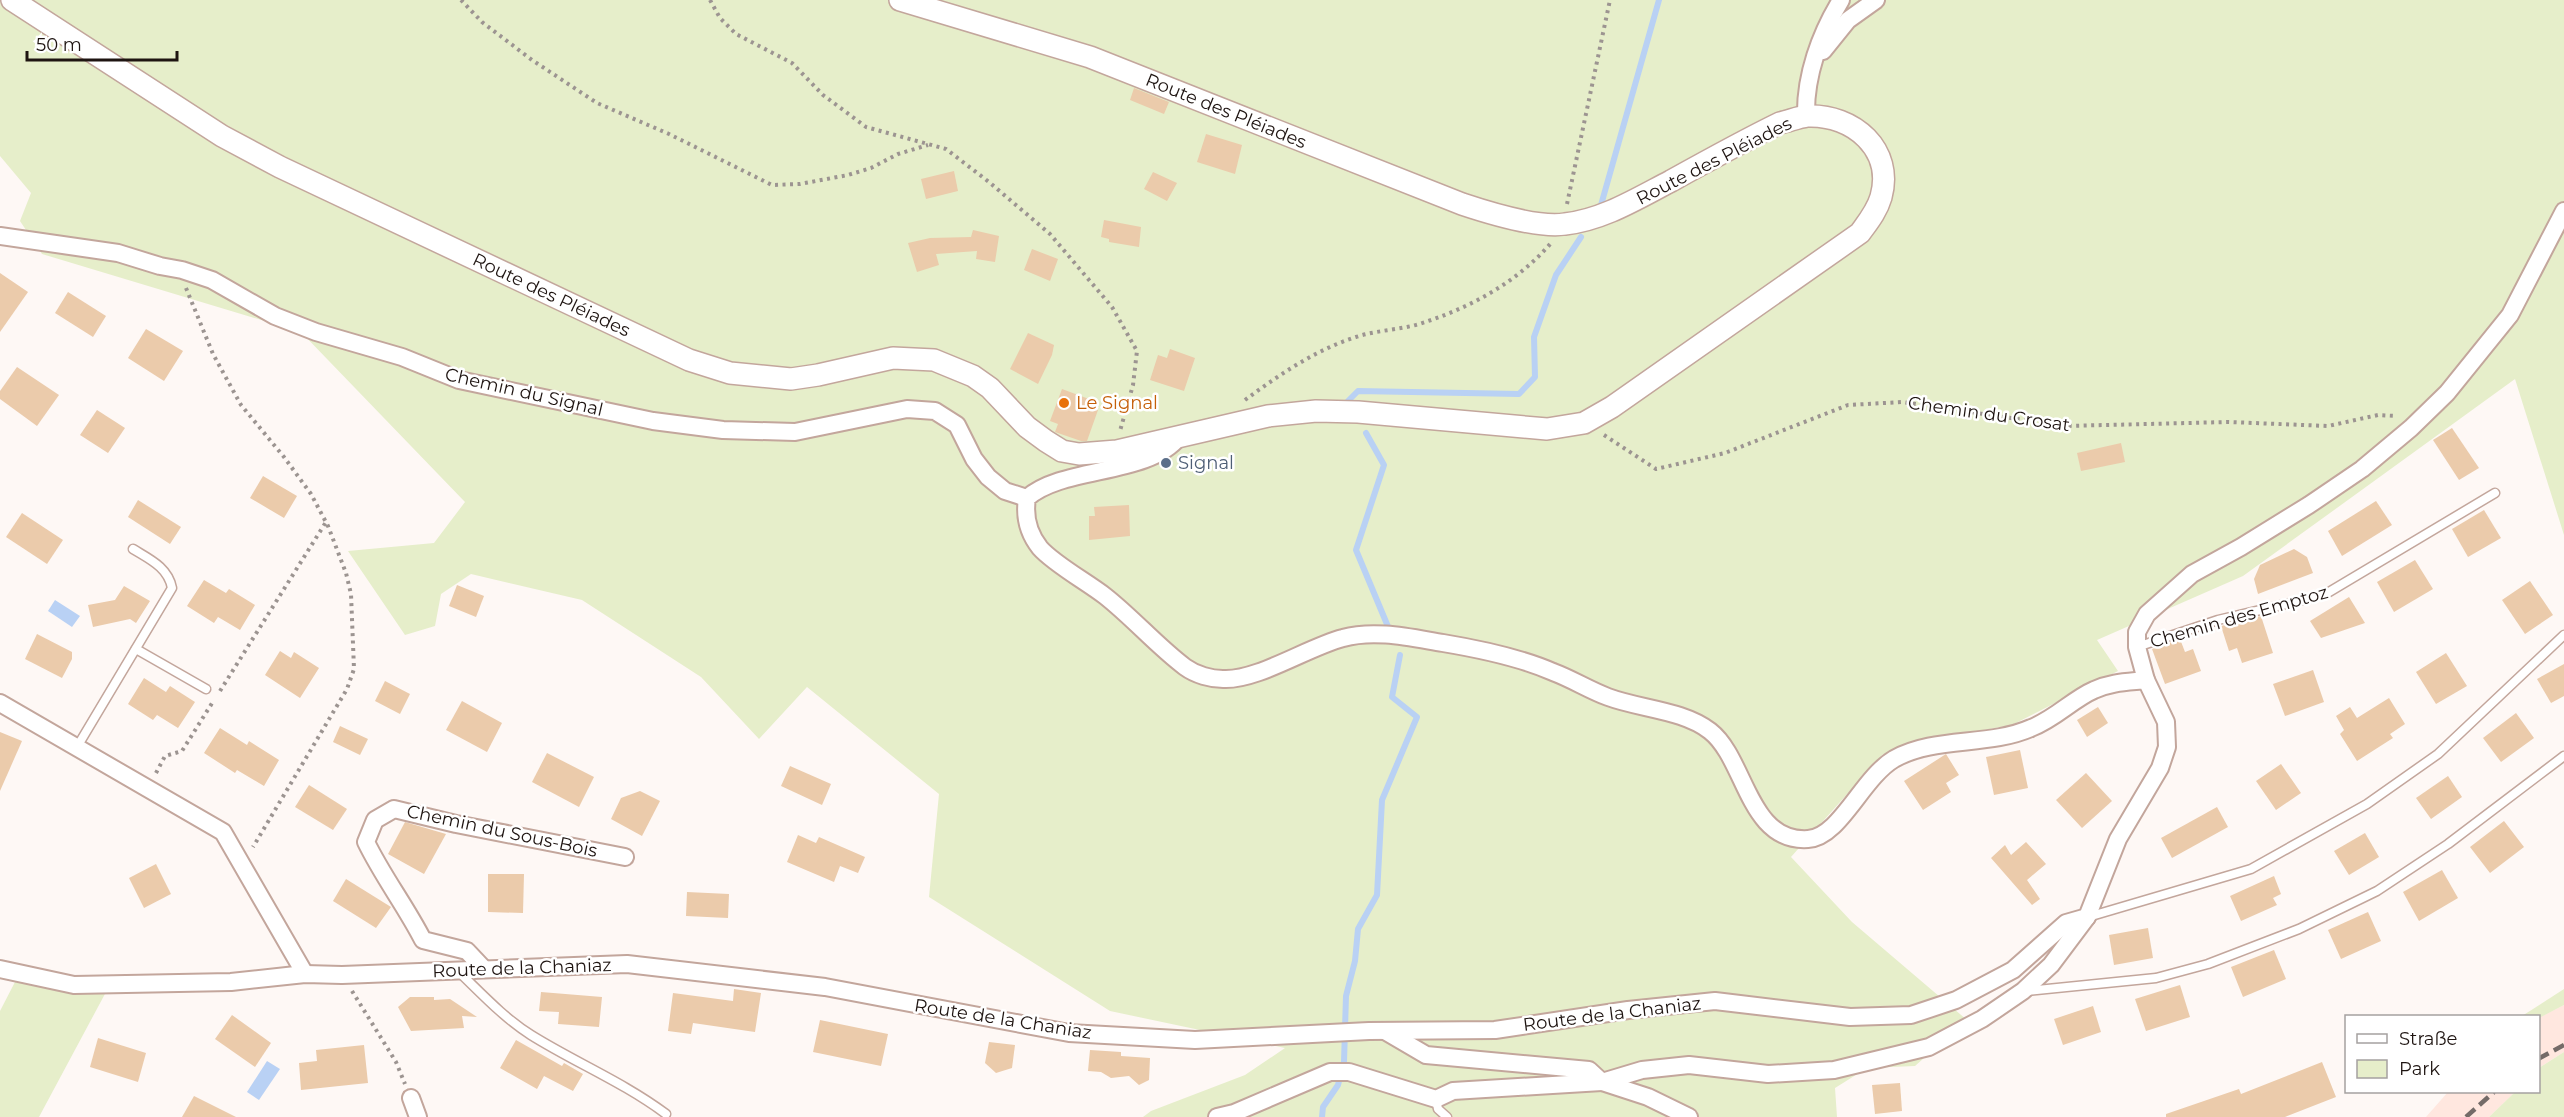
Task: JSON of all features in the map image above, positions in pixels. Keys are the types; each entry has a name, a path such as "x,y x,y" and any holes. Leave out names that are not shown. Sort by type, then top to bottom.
{"street":[{"name":"Route des Pléiades","path":"12,0 222,136 280,167 688,360 730,373 791,379 893,358 934,360 973,376 990,388 1027,427 1062,451 1079,454 1117,451 1268,416 1316,411 1358,412 1520,428 1547,429 1584,423 1640,388 1860,233 1872,217 1880,200 1884,181 1883,163 1863,134 1847,124 1830,118 1806,116 1780,123 1622,207 1585,221 1563,225 1490,213 1090,57 900,0"},
{"path":"1806,116 1808,83 1831,16 1840,0"},
{"path":"1815,60 1848,20 1876,0"},
{"path":"1217,1117 1234,1113 1330,1072 1349,1072 1436,1099 1453,1091 1602,1082 1642,1070 1689,1065 1768,1074 1834,1070 1929,1047 1982,1019 2023,991 2051,965 2087,917 2118,838 2160,768 2167,747 2166,722 2146,680 2137,647 2137,632 2147,614 2184,580 2309,505 2362,469 2411,428 2447,393 2510,315 2564,211"},
{"name":"Chemin du Signal","path":"0,236 118,253 160,266 183,270 212,280 275,316 316,332 402,357 459,380 652,421 723,430 795,432 907,409 935,411 957,425 974,459 988,477 1005,491 1027,498"},
{"path":"1179,436 1169,449 1107,471 1044,486 1027,498 1024,516 1041,550 1104,595 1188,669 1210,678 1228,680 1248,675 1347,636 1393,635 1474,648 1551,670 1608,698 1681,718 1707,728 1730,754 1744,790 1765,820 1782,833 1802,839 1824,836 1836,824 1862,788 1878,772 1892,760 1913,750 2029,730 2063,712 2091,691 2111,684 2146,680"},
{"path":"0,703 223,832 305,974"},
{"name":"Chemin du Sous-Bois","path":"484,969 467,951 423,940 405,904 379,868 366,842 375,820 394,809 403,810 456,824 625,857"},
{"name":"Route de la Chaniaz","path":"0,969 74,985 231,982 305,974 342,975 627,964 825,987 1069,1033 1196,1040 1377,1031 1495,1030 1628,1010 1715,1001 1850,1017 1911,1014 1956,1000 2013,970 2066,923 2087,917"},
{"path":"1377,1031 1426,1055 1589,1070 1602,1082 1648,1097 1689,1117"},
{"path":"411,1098 418,1117"}],"lane":[{"name":"Chemin des Emptoz","path":"2137,647 2218,620 2324,595 2495,493"},
{"path":"77,747 172,588 170,578 161,567 133,549"},
{"path":"2087,917 2252,869 2367,804 2438,754 2564,635"},
{"path":"136,648 206,689"},
{"path":"2023,991 2156,978 2208,964 2299,929 2377,891 2448,844 2564,756"},
{"path":"458,971 530,1035 637,1092 666,1114"},
{"path":"1436,1099 1438,1109 1448,1117"}],"path":[{"path":"462,0 482,22 531,60 597,103 669,134 772,185 800,184 848,175 871,168 898,154 928,145"},
{"path":"710,0 720,18 736,34 792,63 823,95 866,127 946,149 1050,234 1112,307 1137,351 1133,385 1122,416 1117,451"},
{"path":"1241,402 1321,351 1358,336 1418,324 1454,312 1511,281 1549,245 1563,225 1610,0"},
{"path":"183,270 186,290 195,314 241,405 311,494 326,522 346,573 351,594 354,669 347,689 242,864"},
{"name":"Chemin du Crosat","path":"1584,423 1656,469 1725,453 1848,405 1902,402 2066,426 2229,422 2328,426 2396,415 2411,428"},
{"path":"148,787 165,756 182,751 326,522"},
{"path":"342,975 396,1062 411,1098"}],"shaded area":[{"path":"2564,1005 2564,1052 2540,1067 2540,1017"},
{"path":"2447,1093 2514,1093 2489,1117 2426,1117"}],"green space":[{"path":"0,0 2564,0 2564,535 2515,379 2243,576 2097,640 2118,671 2012,725 1916,742 1882,755 1791,857 1852,922 1967,1020 1915,1066 1867,1068 1835,1088 1837,1117 1143,1117 1151,1111 1245,1075 1285,1048 1110,1011 929,897 939,794 807,687 759,739 701,677 582,600 471,574 441,594 435,626 405,635 348,551 434,543 465,502 301,332 42,254 20,221 31,193 0,156"},
{"path":"15,982 66,991 106,992 39,1117 0,1117 0,1011"},
{"path":"2564,989 2564,1005 2540,1017 2540,1015 2524,1015"},
{"path":"2564,1052 2564,1117 2489,1117 2514,1093 2540,1093 2540,1067"}],"water":[{"path":"55,600 80,616 72,627 48,611"},
{"path":"267,1061 280,1069 259,1100 247,1092"}],"building":[{"path":"1134,88 1169,102 1164,114 1130,100"},
{"path":"1206,134 1242,145 1235,174 1197,162"},
{"path":"954,171 958,191 926,199 921,179"},
{"path":"1153,172 1177,183 1167,201 1144,189"},
{"path":"1104,220 1141,227 1139,247 1109,242 1109,239 1101,237"},
{"path":"973,230 999,236 995,262 976,259 977,251 936,254 939,265 917,272 908,243 930,238 971,237"},
{"path":"1032,249 1058,259 1050,281 1024,270"},
{"path":"0,273 28,292 0,332"},
{"path":"68,292 106,316 93,337 55,313"},
{"path":"146,329 183,351 164,381 128,358"},
{"path":"1028,333 1054,345 1052,355 1038,384 1010,369"},
{"path":"1170,349 1195,358 1184,391 1150,380 1158,355 1167,358"},
{"path":"17,367 59,395 37,426 0,399 0,391"},
{"path":"1062,389 1097,402 1095,409 1098,410 1087,441 1055,432 1058,424 1050,421"},
{"path":"97,410 125,428 108,453 80,435"},
{"path":"2452,428 2479,468 2459,480 2433,440"},
{"path":"2121,443 2125,462 2081,471 2077,453"},
{"path":"263,476 297,496 284,518 250,498"},
{"path":"138,500 181,527 170,544 128,517"},
{"path":"2376,501 2392,525 2342,556 2328,531"},
{"path":"1129,505 1130,536 1089,540 1089,516 1095,516 1094,507"},
{"path":"2484,510 2501,538 2468,557 2452,529"},
{"path":"22,513 63,540 47,564 6,537"},
{"path":"2294,549 2307,557 2313,573 2258,594 2254,579 2260,565"},
{"path":"2415,560 2433,589 2394,612 2377,582"},
{"path":"204,580 226,593 229,589 255,605 240,630 218,617 214,623 187,606"},
{"path":"2530,581 2553,615 2525,634 2502,600"},
{"path":"457,585 484,596 476,617 449,606"},
{"path":"124,586 150,601 136,623 130,619 93,627 88,605 115,600"},
{"path":"2349,597 2365,623 2321,638 2310,621"},
{"path":"2261,616 2273,653 2242,663 2237,648 2229,651 2221,626"},
{"path":"37,634 72,652 72,659 62,678 25,659"},
{"path":"2180,639 2185,652 2193,649 2201,671 2165,684 2152,649"},
{"path":"280,651 291,658 294,652 319,668 300,698 265,675"},
{"path":"2446,653 2467,686 2436,704 2416,672"},
{"path":"2564,664 2564,696 2551,703 2537,679"},
{"path":"2313,670 2324,702 2285,716 2273,684"},
{"path":"144,678 166,692 170,686 195,702 178,728 157,715 153,720 128,704"},
{"path":"385,681 410,694 400,714 375,701"},
{"path":"2389,698 2405,724 2390,734 2393,738 2357,761 2340,734 2344,730 2336,716 2350,707 2357,718"},
{"path":"462,701 502,723 487,752 446,730"},
{"path":"2098,707 2108,723 2087,737 2077,720"},
{"path":"2516,713 2534,738 2501,762 2483,738"},
{"path":"340,726 368,739 360,755 333,742"},
{"path":"220,728 247,745 249,741 279,760 264,786 237,770 235,773 204,753"},
{"path":"0,732 22,741 0,791"},
{"path":"2020,750 2028,788 1994,795 1986,757"},
{"path":"547,753 594,777 579,807 532,782"},
{"path":"1946,754 1959,775 1946,783 1951,792 1923,810 1904,781"},
{"path":"2281,764 2301,793 2276,810 2256,781"},
{"path":"790,766 831,784 822,805 781,786"},
{"path":"2086,773 2112,801 2082,828 2056,800"},
{"path":"2448,776 2462,797 2431,819 2416,798"},
{"path":"309,785 347,809 333,830 295,807"},
{"path":"640,791 660,801 642,836 611,819 621,798"},
{"path":"2217,807 2228,827 2172,858 2161,838"},
{"path":"2504,821 2524,847 2490,873 2470,847"},
{"path":"405,822 446,834 424,874 388,854"},
{"path":"2365,833 2379,857 2349,875 2334,851"},
{"path":"798,835 816,843 819,837 865,857 858,873 840,866 834,882 787,862"},
{"path":"2026,842 2046,864 2027,880 2040,899 2032,905 1991,858 2005,845 2011,855"},
{"path":"156,864 171,894 144,908 129,878"},
{"path":"2442,870 2458,898 2419,921 2403,892"},
{"path":"488,874 524,874 523,913 488,912"},
{"path":"2274,876 2281,894 2273,898 2277,905 2241,921 2230,896"},
{"path":"346,879 391,907 376,928 333,901"},
{"path":"687,892 729,894 728,918 686,916"},
{"path":"2368,912 2381,941 2341,959 2328,930"},
{"path":"2148,928 2153,958 2114,965 2109,935"},
{"path":"2274,950 2286,979 2243,997 2231,967"},
{"path":"2180,985 2190,1017 2146,1031 2135,999"},
{"path":"734,989 761,993 755,1032 693,1023 691,1034 668,1031 673,993 733,1001"},
{"path":"541,992 602,997 599,1027 558,1024 559,1012 539,1011"},
{"path":"410,997 450,999 477,1017 462,1016 464,1028 411,1031 398,1007"},
{"path":"2093,1006 2101,1032 2063,1045 2054,1019"},
{"path":"232,1015 271,1043 255,1067 215,1039"},
{"path":"820,1020 888,1034 881,1066 813,1052"},
{"path":"98,1038 146,1053 138,1082 90,1067"},
{"path":"516,1040 562,1066 564,1063 583,1074 573,1091 544,1076 537,1089 500,1068"},
{"path":"989,1042 1015,1045 1012,1068 996,1073 985,1063"},
{"path":"364,1045 368,1083 301,1090 299,1063 317,1061 316,1050"},
{"path":"1090,1050 1121,1052 1121,1056 1150,1058 1149,1080 1139,1085 1129,1076 1111,1078 1101,1072 1088,1071"},
{"path":"2322,1062 2336,1097 2285,1117 2166,1117 2166,1114 2239,1089 2241,1094"},
{"path":"1900,1083 1902,1111 1875,1114 1872,1085"},
{"path":"194,1096 236,1117 182,1117"}],"waterway":[{"path":"1601,205 1659,0"},
{"path":"1348,401 1358,391 1519,394 1535,377 1534,337 1556,275 1581,237"},
{"path":"1366,433 1384,465 1356,550 1389,629"},
{"path":"1322,1117 1323,1107 1338,1085 1344,1062 1346,996 1355,961 1358,929 1377,895 1382,800 1417,717 1392,697 1400,655"}],"railway":[{"path":"2540,1058 2564,1045"},
{"path":"2466,1117 2493,1093"}],"place":[{"name":"Le Signal","path":"1064,403"},
{"name":"Signal","path":"1166,463"}]}
